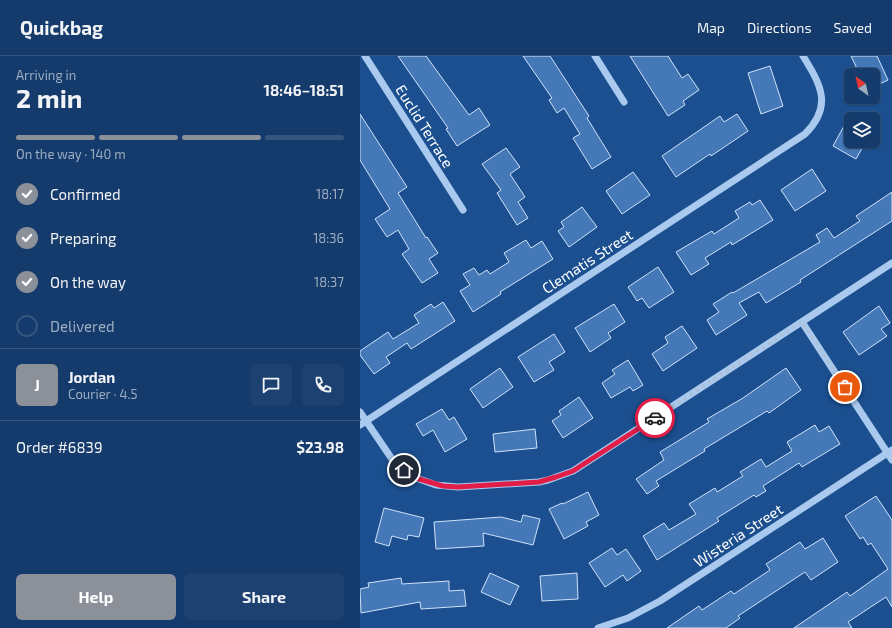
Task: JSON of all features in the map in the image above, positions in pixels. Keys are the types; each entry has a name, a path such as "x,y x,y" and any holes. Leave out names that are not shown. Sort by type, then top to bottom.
{"street":[{"name":"Euclid Terrace","path":"365,56 463,210"},
{"path":"595,56 624,102"},
{"name":"Clematis Street","path":"363,423 805,134 813,126 820,111 822,100 821,89 817,78 803,56"},
{"path":"360,412 363,423 394,462 419,479 436,485 458,487 539,482 548,480 573,471 892,263"},
{"path":"802,322 890,451 892,460"},
{"name":"Wisteria Street","path":"598,628 628,618 660,601 890,451"}],"building":[{"path":"398,56 426,56 469,115 479,108 490,125 457,146 446,129 448,128"},
{"path":"523,56 550,56 589,116 587,118 611,157 592,169 573,138 580,134 564,108 557,113 549,100 552,98"},
{"path":"630,56 668,56 682,78 688,74 699,90 683,101 685,105 668,116"},
{"path":"851,56 877,56 888,80 880,84 880,68 857,68"},
{"path":"770,66 783,106 761,114 748,73"},
{"path":"360,114 407,187 398,193 426,238 427,237 438,253 429,259 438,273 422,283 402,254 409,249 398,230 387,237 375,219 390,209 360,160"},
{"path":"737,114 748,131 676,177 662,156 720,116 724,122"},
{"path":"844,126 844,148 862,148 856,159 833,146"},
{"path":"506,148 520,167 510,174 525,197 518,202 528,218 517,225 497,193 501,190 482,164"},
{"path":"812,169 826,191 795,211 781,190"},
{"path":"633,172 650,195 622,214 606,191"},
{"path":"892,192 892,221 800,280 801,282 766,303 759,292 739,303 747,315 716,335 707,320 719,312 713,304 820,242 816,235 827,228 834,238 860,221 856,216"},
{"path":"760,200 773,220 732,245 731,242 705,258 709,264 691,275 676,252 712,231 714,234 739,218 735,211 750,202 752,205"},
{"path":"582,207 597,227 569,247 558,231 564,227 561,222"},
{"path":"526,240 531,248 542,241 553,259 500,292 501,294 473,312 460,291 470,285 463,274 474,268 479,275 487,270 490,274 509,262 504,253"},
{"path":"658,267 674,292 649,308 642,298 637,301 628,287"},
{"path":"443,302 455,321 411,349 407,343 386,357 390,363 374,374 360,355 360,351 388,332 393,339 419,323 414,315 431,304 434,308"},
{"path":"614,304 625,322 608,333 611,338 590,352 575,328"},
{"path":"879,306 890,323 881,329 887,336 859,355 843,332"},
{"path":"682,326 697,348 663,371 652,354 668,343 665,337"},
{"path":"554,334 565,352 549,362 554,370 534,382 518,357"},
{"path":"628,360 643,385 633,391 630,387 611,398 602,383 615,374 612,370"},
{"path":"500,368 513,387 483,408 470,389"},
{"path":"786,368 801,390 769,413 767,411 704,449 705,451 656,481 659,486 647,494 636,479 664,460 660,452 709,422 707,419 743,398"},
{"path":"579,397 593,418 563,438 552,421 561,415 559,411"},
{"path":"442,409 449,420 454,417 467,439 445,452 433,430 423,436 416,424"},
{"path":"815,425 819,432 829,426 840,444 802,467 799,463 763,486 766,491 756,497 754,495 717,518 719,521 657,560 643,536 664,523 669,530 696,514 689,504 715,488 717,492 743,476 740,472 761,459 766,467 792,451 787,442"},
{"path":"535,429 537,448 495,452 493,434"},
{"path":"588,492 599,515 586,522 588,526 564,539 549,509"},
{"path":"876,496 892,520 892,607 886,597 848,622 852,628 794,628 847,592 850,596 888,569 871,543 868,545 863,537 860,539 845,516"},
{"path":"384,508 424,518 419,537 408,535 407,540 392,536 389,546 375,542"},
{"path":"523,515 540,519 533,545 483,533 484,546 436,549 434,522 501,517 521,522"},
{"path":"823,538 838,562 811,580 805,572 738,616 740,618 726,628 667,628 699,606 702,610 731,591 734,594 770,570 766,564 800,542 805,549"},
{"path":"612,548 617,555 626,549 641,571 627,581 623,575 605,587 589,563"},
{"path":"490,573 519,586 510,605 481,592"},
{"path":"577,573 578,599 542,601 540,576"},
{"path":"401,578 402,584 449,581 449,591 464,590 466,606 421,609 420,602 361,613 360,589 369,587 368,583"}],"way so far":[{"path":"655,418 802,322 845,387"}],"route":[{"path":"404,470 419,479 443,486 458,487 539,482 573,471 655,418"}]}
